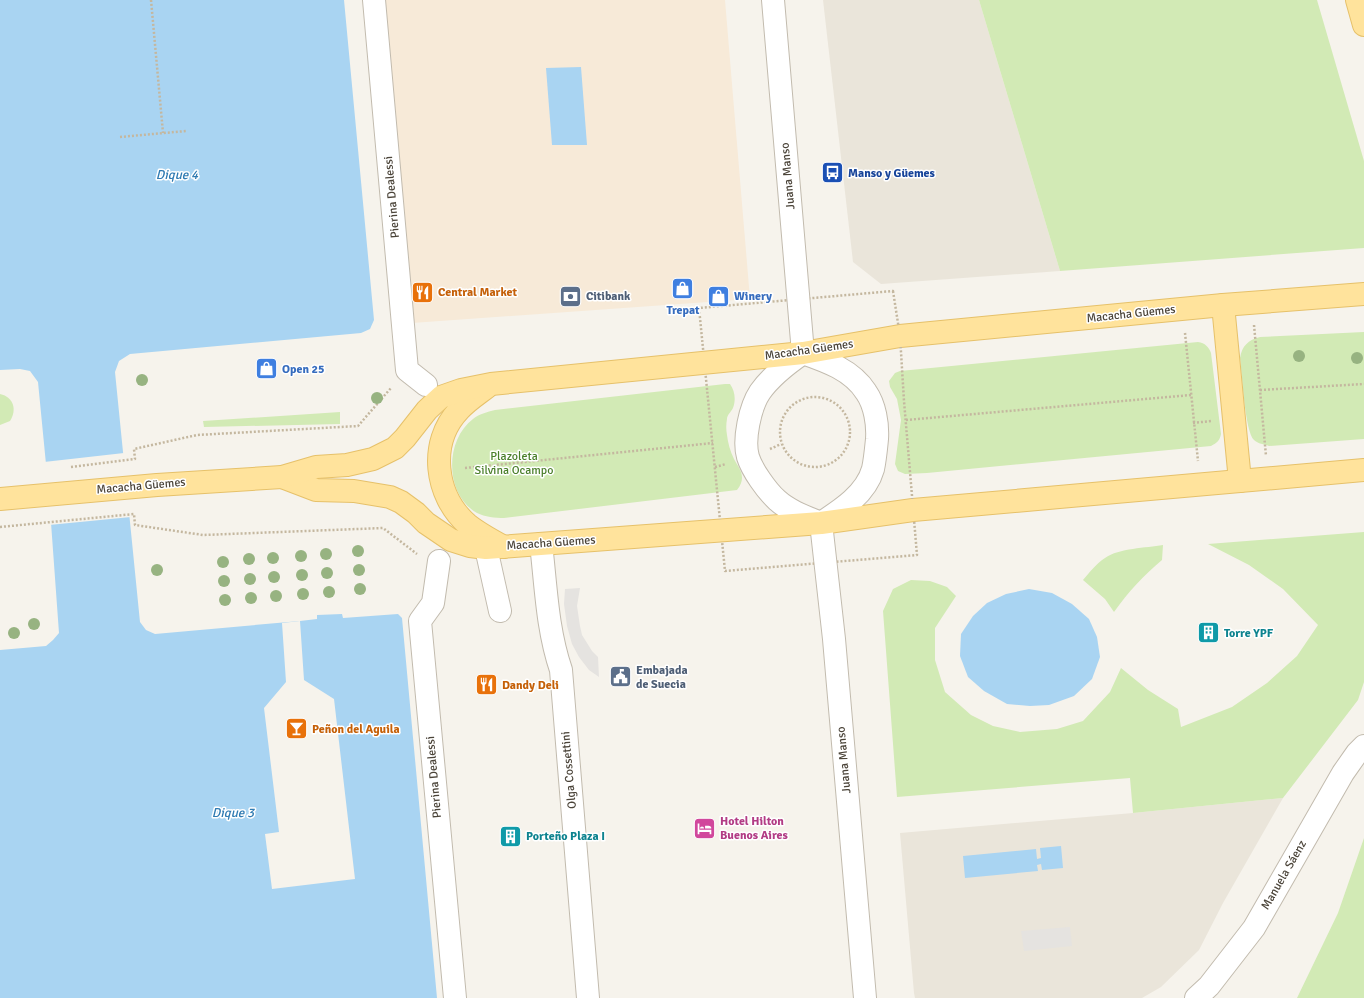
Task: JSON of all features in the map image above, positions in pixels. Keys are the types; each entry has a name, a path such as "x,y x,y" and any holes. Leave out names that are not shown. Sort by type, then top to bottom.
{"main road":[{"path":"1356,0 1364,25"},
{"name":"Macacha Güemes","path":"0,499 157,484 282,477 316,467 346,465 373,459 395,448 405,438 426,410 441,397 461,390 491,384 803,353 900,336 1252,302 1364,294"},
{"path":"1223,305 1240,481"},
{"path":"491,384 459,410 452,419 445,431 439,459 440,476 446,496 467,524 484,536 495,547"},
{"name":"Macacha Güemes","path":"282,477 316,490 354,491 390,497 416,513 426,523 451,540 470,546 495,547 821,523 913,510 1364,470"}],"street":[{"name":"Pierina Dealessi","path":"374,0 408,370"},
{"name":"Juana Manso","path":"772,0 803,353"},
{"path":"803,353 837,366 852,376 866,392 873,407 877,429 872,470 866,484 855,498 840,511 821,523 802,515 778,501 766,489 748,457 747,438 749,422 753,406 760,392 783,367 803,353"},
{"path":"408,370 426,385"},
{"name":"Juana Manso","path":"821,523 834,639 865,998"},
{"name":"Olga Cossettini","path":"541,544 550,627 554,650 561,670 588,998"},
{"path":"495,547 500,611"},
{"name":"Pierina Dealessi","path":"439,566 433,603 420,621 455,998"},
{"name":"Manuela Sáenz","path":"1196,998 1209,986 1254,928 1343,773 1364,746"}],"path":[{"path":"151,0 163,133"},
{"path":"120,136 186,131"},
{"path":"1252,302 1268,478"},
{"path":"699,308 721,530"},
{"path":"1182,309 1201,484"},
{"path":"900,336 913,510"},
{"path":"64,467 135,459 134,449 197,435 358,426 408,370"},
{"path":"1260,390 1364,384"},
{"path":"906,420 1191,395"},
{"path":"815,397 826,399 836,404 844,412 849,423 850,435 847,446 840,456 831,463 820,467 802,464 787,455 781,444 779,433 781,422 786,412 794,404 804,399 815,397"},
{"path":"466,475 465,468 712,443"},
{"path":"0,527 134,514 135,525 203,535 383,528 439,566"}],"shaded area":[{"path":"384,0 725,0 750,299 412,323"},
{"path":"823,0 979,0 1060,271 881,284 853,262"},
{"path":"580,588 577,606 580,626 582,635 592,651 598,657 599,677 589,670 579,657 572,644 567,626 564,604 565,589"},
{"path":"1283,798 1223,903 1199,950 1161,987 1142,998 915,998 900,833 1133,813"},
{"path":"1070,927 1072,946 1024,951 1021,931"}],"green space":[{"path":"979,0 1317,0 1364,161 1364,248 1060,271"},
{"path":"1364,332 1364,439 1269,446 1254,440 1248,426 1240,358 1242,350 1246,344 1260,337"},
{"path":"1198,342 1203,343 1211,353 1221,434 1218,441 1211,446 927,473 905,474 898,471 895,464 901,420 897,399 890,387 889,381 895,373 900,371"},
{"name":"Plazoleta Silvina Ocampo","path":"730,384 734,396 733,408 727,418 726,429 730,450 742,474 742,481 737,490 504,518 490,517 477,513 466,505 459,494 454,481 452,468 453,454 457,440 464,429 480,414 495,410"},
{"path":"0,394 11,401 14,408 10,421 0,425"},
{"path":"340,412 340,424 204,427 203,421"},
{"path":"1364,532 1364,682 1358,700 1283,798 1133,813 1130,778 897,797 883,611 893,589 911,580 930,581 947,587 956,596 935,628 935,660 945,692 971,715 993,726 1020,732 1057,729 1083,721 1110,692 1121,668 1148,690 1178,709 1181,727 1232,707 1267,683 1297,656 1318,625 1283,589 1249,565 1208,544"},
{"path":"1163,545 1162,560 1136,584 1114,612 1105,599 1083,580 1093,568 1111,555 1125,550"},
{"path":"1364,838 1364,998 1297,998 1338,913"}],"water":[{"path":"0,0 344,0 374,320 370,329 361,333 130,354 119,361 115,372 140,622 146,630 155,634 300,621 317,619 317,615 342,614 343,618 398,614 402,618 437,998 0,998 0,650 46,646 59,633 49,495 38,382 30,371 20,369 0,370"},
{"path":"581,67 587,145 552,145 546,68"},
{"path":"1029,589 1052,593 1072,604 1089,619 1097,637 1100,657 1092,679 1074,696 1049,705 1030,706 1007,704 984,691 968,677 960,656 961,634 973,616 987,603 1006,594"},
{"path":"1061,846 1063,868 1042,870 1041,864 1037,865 1038,871 965,878 963,856 1036,849 1037,859 1041,858 1040,848"}],"pier":[{"path":"124,453 131,517 49,525 44,462"},
{"path":"300,621 304,680 334,699 355,879 272,889 265,834 279,832 264,708 286,682 282,623"}],"place":[{"name":"Manso y Güemes","path":"832,173"},
{"name":"Trepat","path":"683,289"},
{"name":"Central Market","path":"422,292"},
{"name":"Citibank","path":"571,296"},
{"name":"Winery","path":"719,296"},
{"name":"Open 25","path":"267,369"},
{"name":"Torre YPF","path":"1208,633"},
{"name":"Embajada de Suecia","path":"621,677"},
{"name":"Dandy Deli","path":"486,685"},
{"name":"Peñon del Aguila","path":"297,729"},
{"name":"Hotel Hilton Buenos Aires","path":"704,828"},
{"name":"Porteño Plaza I","path":"511,836"}],"water label":[{"name":"Dique 4","path":"177,175"},
{"name":"Dique 3","path":"233,813"}]}
